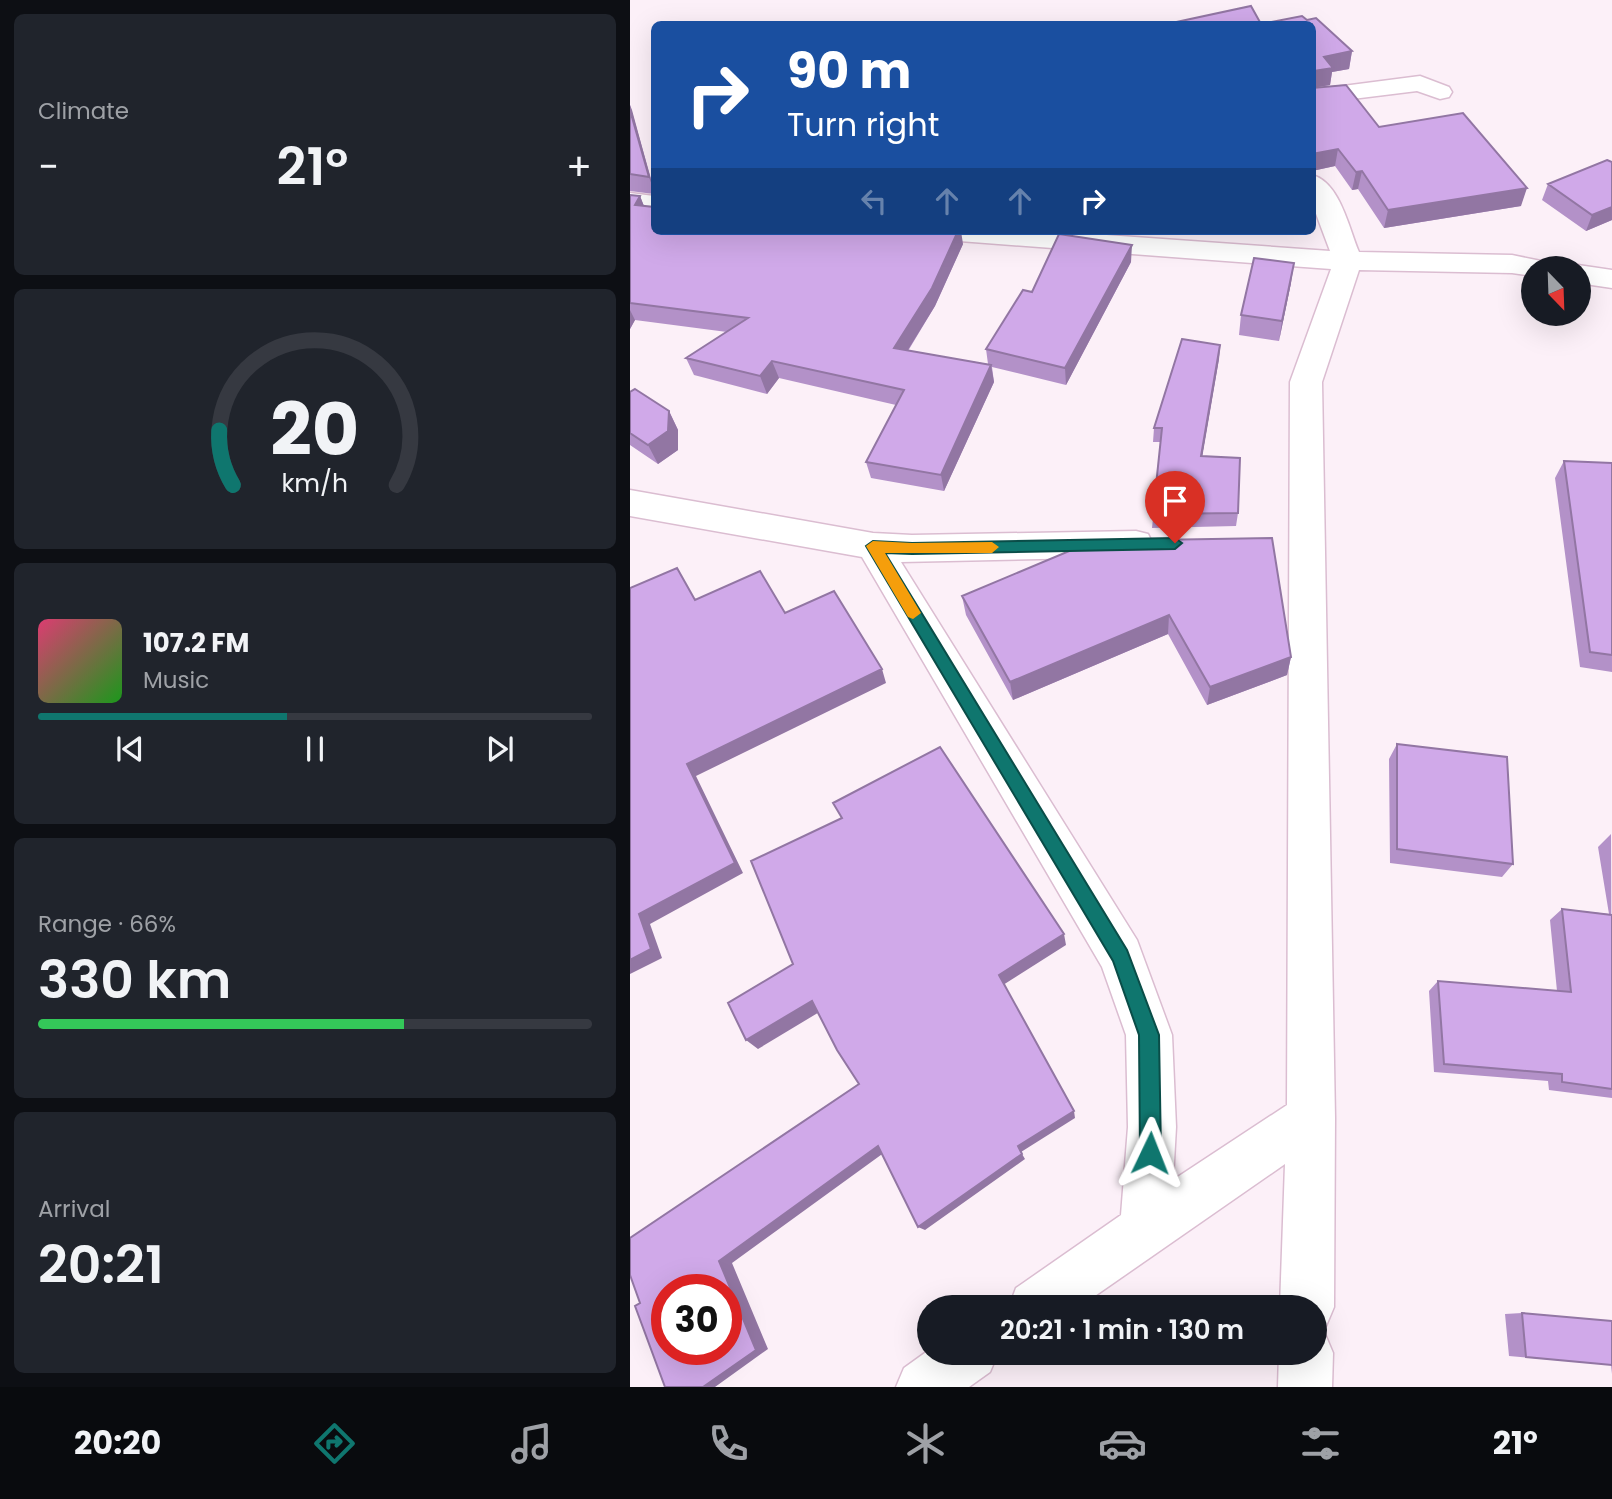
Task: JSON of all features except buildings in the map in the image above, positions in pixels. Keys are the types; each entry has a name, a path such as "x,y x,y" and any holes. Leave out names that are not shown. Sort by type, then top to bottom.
{"street":[{"path":"1316,96 1420,83 1440,92"},
{"path":"1307,1295 1311,1118 1293,541 1306,383 1348,261 1324,198 1316,188"},
{"path":"630,201 651,204"},
{"path":"988,235 1348,261 1521,266"},
{"path":"1591,276 1612,279"},
{"path":"630,503 873,546 912,549 1171,543"},
{"path":"873,546 1121,956 1149,1035 1152,1127 1145,1229"},
{"path":"1052,1295 1311,1118"},
{"path":"923,1387 954,1365"},
{"path":"1305,1387 1306,1365"}],"slow traffic":[{"path":"913,613 873,546 912,549 992,547"}],"route":[{"path":"1150,1153 1152,1127 1149,1035 1121,956 873,546 912,549 1175,543"}]}
